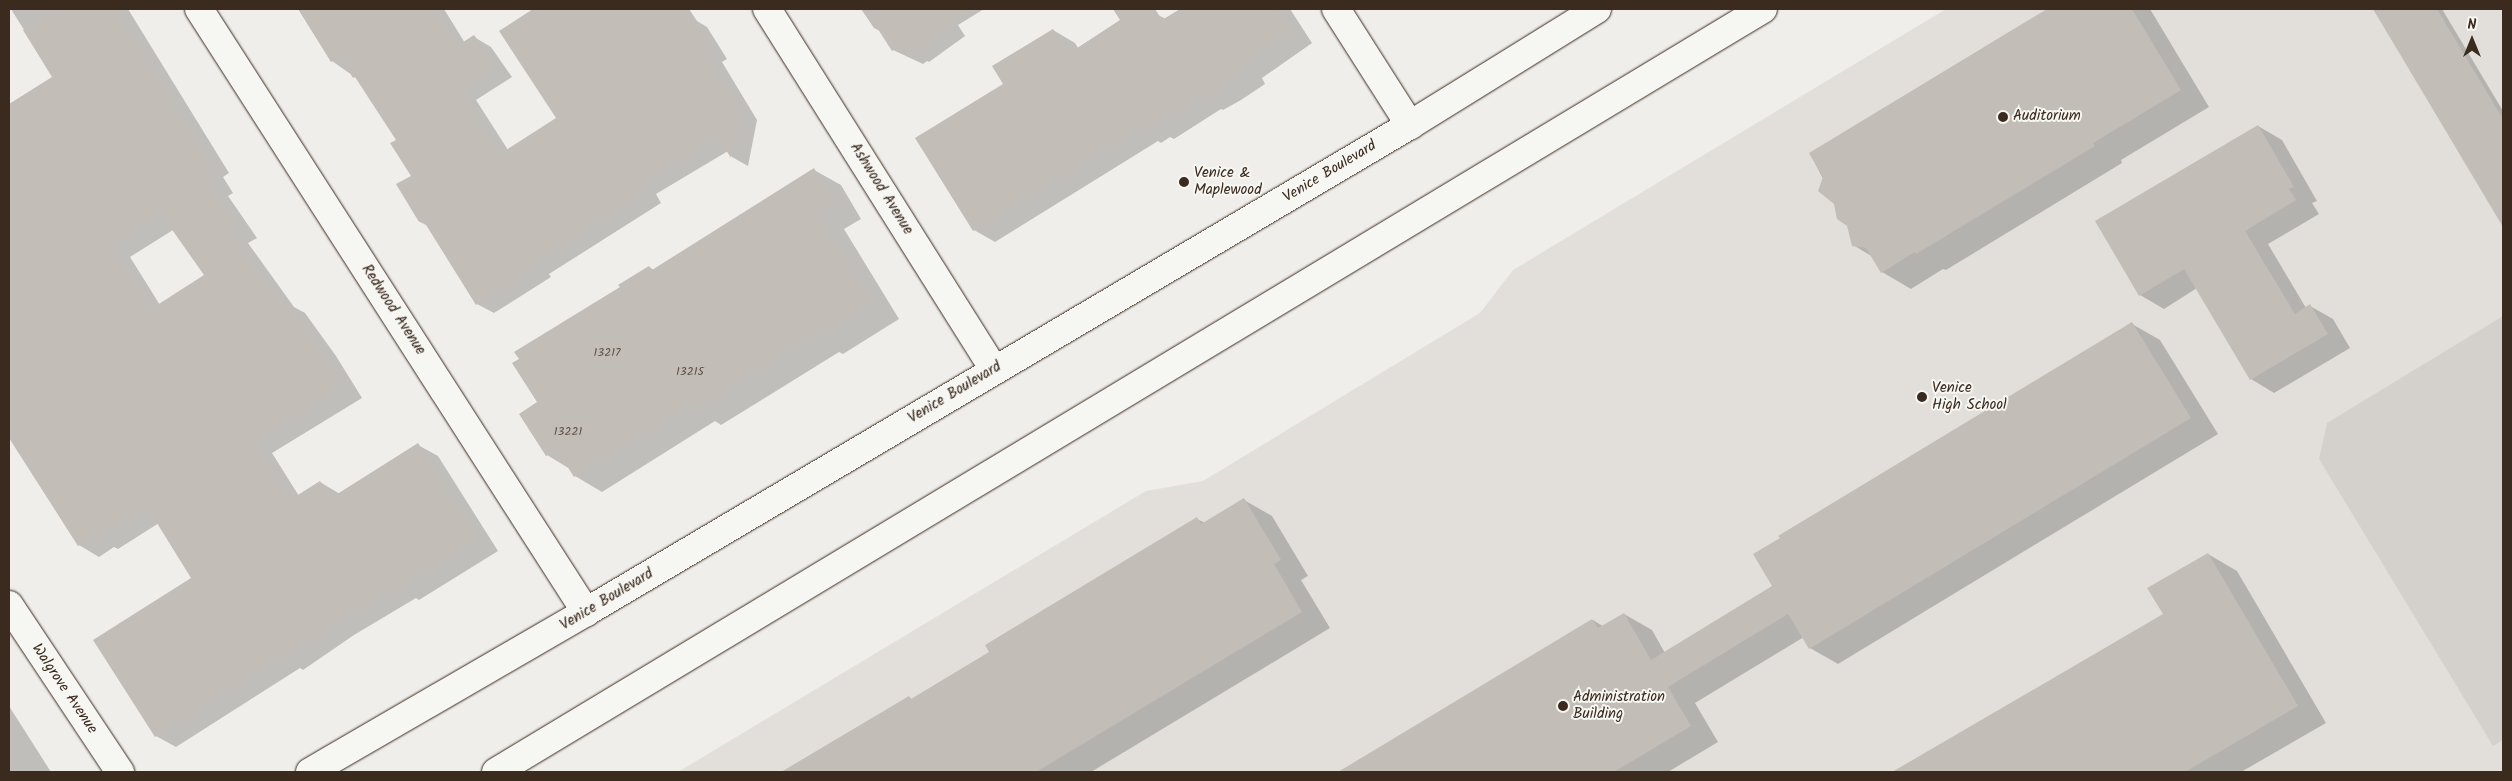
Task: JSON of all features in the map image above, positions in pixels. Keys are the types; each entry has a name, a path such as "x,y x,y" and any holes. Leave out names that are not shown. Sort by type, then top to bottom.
{"main road":[{"name":"Redwood Avenue","path":"200,9 586,612"},
{"name":"Ashwood Avenue","path":"767,9 994,370"},
{"path":"1336,9 1410,125"},
{"name":"Venice Boulevard","path":"310,772 586,612 1410,125 1597,9"},
{"path":"496,772 1763,9"},
{"name":"Walgrove Avenue","path":"9,605 120,772"}],"shaded area":[{"name":"Venice High School","path":"1946,9 2503,9 2503,772 678,772 1146,491 1203,481 1480,313 1513,270"},
{"path":"2503,316 2503,740 2493,746 2319,459 2327,423"}],"building":[{"path":"56,9 116,9 210,161 204,165 214,181 209,184 238,226 229,232 281,303 285,300 316,343 342,386 253,442 290,500 320,481 331,498 418,443 479,539 398,590 397,587 334,624 282,659 280,657 155,737 93,640 191,578 147,507 97,538 95,535 78,546 9,438 9,104 52,77 23,30","holes":["161,214 204,275 151,309 111,245"]},
{"path":"298,9 434,9 457,46 474,35 496,67 460,90 500,154 556,118 499,31 533,9 686,9 711,49 706,52 740,110 731,158 718,137 640,184 645,193 533,265 535,267 476,305 423,220 419,222 396,184 411,176 390,143 396,140 340,57 331,62"},
{"path":"865,9 973,9 911,53 905,55 900,46 892,51"},
{"path":"1113,9 1155,9 1162,20 1180,9 1278,9 1292,30 1241,66 1245,71 1219,88 1200,99 1199,97 1152,127 1149,124 1138,131 1137,129 973,231 915,138 1003,84 992,66 1053,29 1068,54 1120,20"},
{"name":"Auditorium","path":"2047,9 2132,9 2181,90 2093,143 2095,146 1916,254 1915,252 1881,273 1866,248 1852,246 1847,226 1837,219 1834,204 1818,191 1823,177 1809,153"},
{"path":"2373,9 2437,9 2503,119 2503,227"},
{"path":"2258,125 2294,187 2289,189 2296,200 2245,231 2295,314 2310,304 2328,334 2250,380 2184,269 2139,296 2095,221"},
{"path":"814,168 835,203 818,213 873,303 815,339 813,336 693,410 690,405 574,477 557,450 546,456 519,414 537,402 512,363 519,359 514,352 620,287 618,285 649,266 652,270"},
{"path":"2132,322 2191,418 1809,649 1788,614 1668,687 1691,726 1614,772 1338,772 1592,619 1598,628 1624,613 1651,660 1772,586 1753,554 1780,538 1778,536"},
{"path":"1244,498 1281,560 1274,564 1302,612 1036,772 781,772 909,696 911,699 989,652 985,645 1197,517 1201,524"},
{"path":"2208,553 2298,706 2185,772 1892,772 2163,614 2147,588"}],"place":[{"name":"Auditorium","path":"2003,117"},
{"name":"Venice & Maplewood","path":"1184,182"},
{"name":"Venice High School","path":"1922,397"},
{"name":"Administration Building","path":"1563,706"}]}
